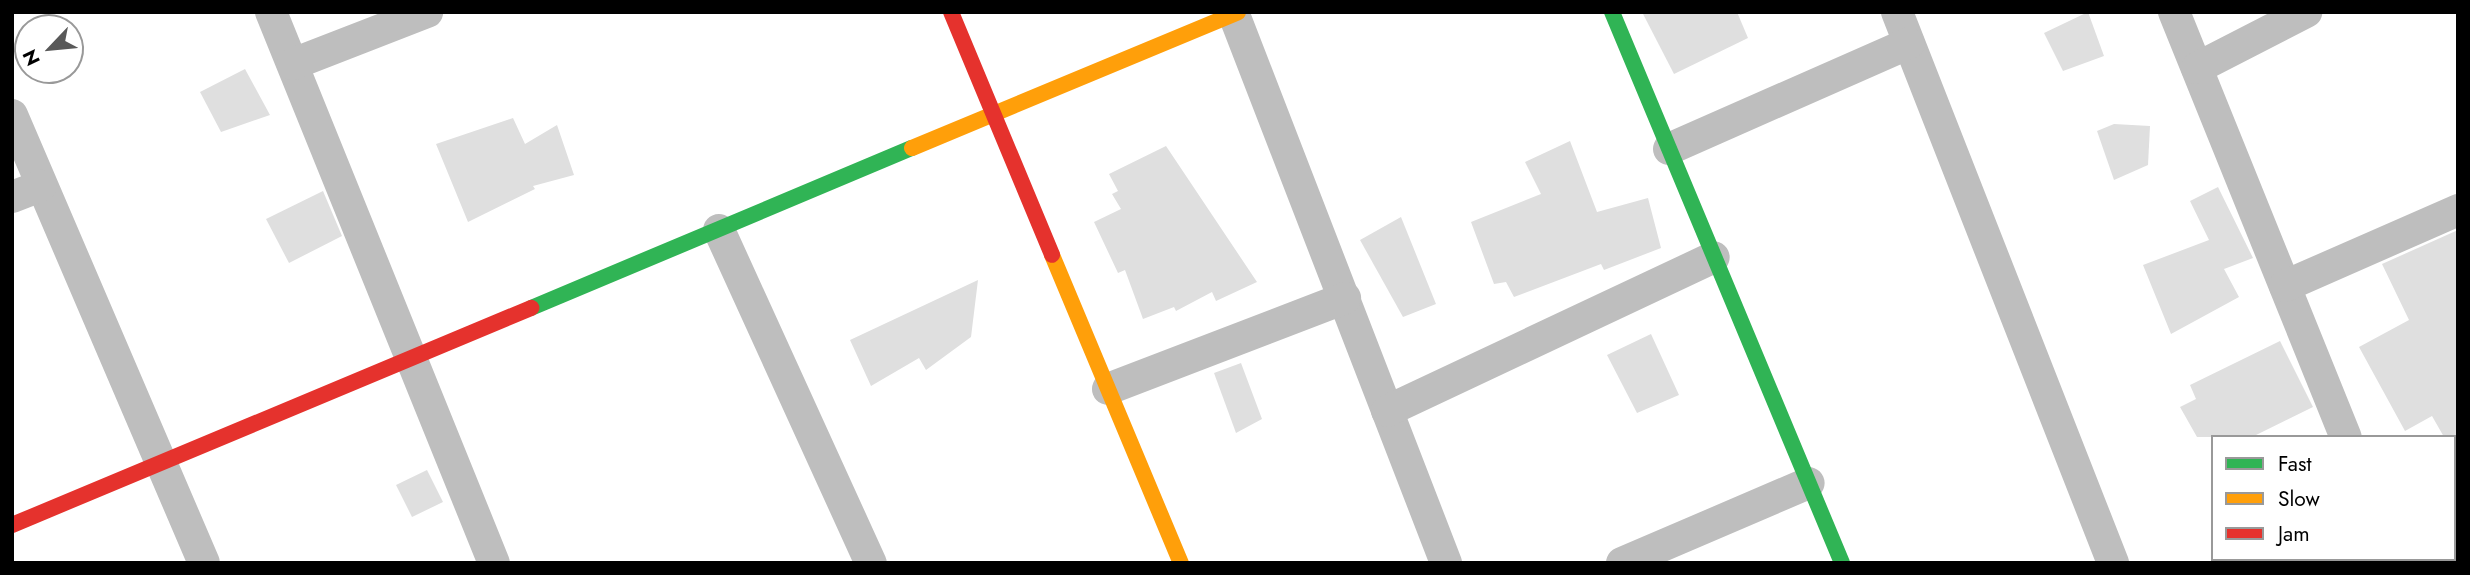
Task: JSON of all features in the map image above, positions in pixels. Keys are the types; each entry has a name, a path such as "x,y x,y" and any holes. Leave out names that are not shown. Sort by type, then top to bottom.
{"street":[{"path":"271,12 494,563"},
{"path":"293,64 427,12"},
{"path":"951,12 1181,563"},
{"path":"1612,12 1842,563"},
{"path":"1897,12 2112,563"},
{"path":"2174,12 2345,435"},
{"path":"2197,68 2306,12"},
{"path":"12,525 161,465 1235,13 1446,563"},
{"path":"1669,149 1909,43"},
{"path":"12,115 204,563"},
{"path":"12,197 41,186"},
{"path":"2285,286 2458,210"},
{"path":"719,230 872,563"},
{"path":"1387,411 1714,257"},
{"path":"1108,389 1345,298"},
{"path":"1622,563 1809,483"}],"building":[{"path":"1642,12 1737,12 1748,38 1674,74"},
{"path":"2088,12 2104,56 2063,71 2044,33"},
{"path":"245,69 270,115 221,132 200,92"},
{"path":"513,118 525,144 557,125 574,175 533,186 535,189 468,222 436,144"},
{"path":"2114,124 2150,126 2148,165 2114,180 2097,131"},
{"path":"1570,141 1597,212 1648,198 1661,248 1604,270 1601,264 1514,297 1506,282 1494,284 1471,222 1541,194 1525,162"},
{"path":"1166,146 1257,282 1216,301 1212,292 1176,311 1174,307 1143,319 1125,270 1118,273 1094,222 1121,209 1112,194 1118,191 1109,174"},
{"path":"2218,187 2253,258 2224,269 2239,297 2171,334 2143,265 2209,240 2190,201"},
{"path":"323,191 342,236 289,263 266,219"},
{"path":"1401,217 1436,304 1403,317 1360,240"},
{"path":"2458,230 2458,461 2456,435 2443,435 2432,416 2405,431 2359,347 2409,320 2382,264"},
{"path":"978,280 971,337 926,370 919,358 871,386 850,340"},
{"path":"1651,334 1679,395 1637,413 1607,355"},
{"path":"2280,341 2313,407 2256,435 2197,437 2180,407 2196,399 2190,385"},
{"path":"1241,363 1262,419 1236,433 1214,373"},
{"path":"427,470 443,502 412,517 396,485"}],"traffic: fast":[{"path":"1612,12 1842,563"},
{"path":"531,308 912,148"}],"traffic: slow":[{"path":"912,148 1238,12"},
{"path":"1052,255 1181,563"}],"traffic: jam":[{"path":"951,12 1052,255"},
{"path":"12,525 531,308"}]}
